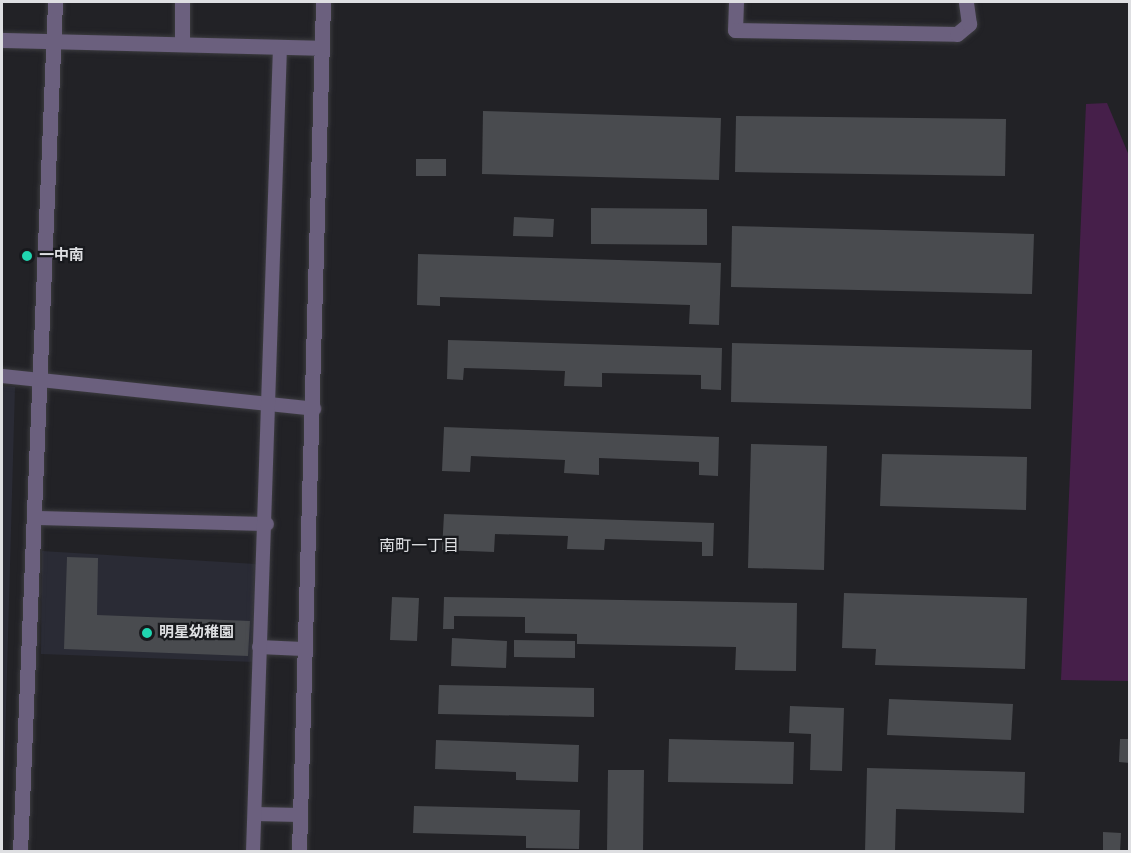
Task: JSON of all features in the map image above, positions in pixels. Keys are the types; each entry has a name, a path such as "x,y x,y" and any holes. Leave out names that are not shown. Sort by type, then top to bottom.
{"street":[{"path":"20,852 36,518 55,2"},
{"path":"182,2 182,44"},
{"path":"299,852 303,649 314,409 322,2"},
{"path":"736,2 735,30 957,34 969,24 966,2"},
{"path":"2,40 321,48"}],"lane":[{"path":"253,852 259,647 267,524 280,47"},
{"path":"2,376 314,409"},
{"path":"36,518 267,524"},
{"path":"259,647 303,649"},
{"path":"255,814 300,815"}],"shaded area":[{"path":"1107,103 1130,158 1129,681 1061,680 1086,104"},
{"path":"2,386 15,387 2,852"},
{"path":"42,551 256,564 254,662 41,654"}],"building":[{"path":"483,111 721,118 719,180 482,174"},
{"path":"736,116 1006,119 1005,176 735,172"},
{"path":"416,159 446,159 446,176 416,176"},
{"path":"591,208 707,209 707,245 591,244"},
{"path":"514,217 554,219 553,237 513,236"},
{"path":"732,226 1034,234 1032,294 731,287"},
{"path":"418,254 721,263 719,325 689,324 690,305 440,297 440,306 417,305"},
{"path":"448,340 722,348 721,390 701,389 701,375 602,373 602,387 564,386 565,371 464,368 463,380 447,379"},
{"path":"732,343 1032,350 1031,409 731,402"},
{"path":"444,427 719,437 718,476 699,475 699,462 599,458 599,475 564,473 565,460 471,456 470,472 442,471"},
{"path":"751,444 827,446 824,570 748,568"},
{"path":"882,454 1027,457 1026,510 880,506"},
{"path":"444,514 714,523 713,556 702,556 702,542 605,539 604,550 567,549 568,536 495,534 494,552 442,550"},
{"path":"67,557 98,558 97,615 250,621 248,656 64,649"},
{"path":"844,593 1027,598 1025,669 875,665 876,649 842,648"},
{"path":"392,597 419,598 417,641 390,640"},
{"path":"444,597 797,603 796,671 735,670 736,647 577,644 577,634 525,633 525,617 454,616 454,629 443,629"},
{"path":"452,638 507,641 506,668 451,666"},
{"path":"514,640 575,641 575,658 514,657"},
{"path":"439,685 594,688 594,717 438,714"},
{"path":"889,699 1013,704 1011,740 887,735"},
{"path":"790,706 844,708 842,771 810,770 811,734 789,733"},
{"path":"669,739 794,742 793,784 668,782"},
{"path":"1120,739 1130,739 1130,763 1119,762"},
{"path":"436,740 579,745 578,782 516,780 516,772 435,769"},
{"path":"867,768 1025,772 1024,813 896,809 895,852 865,852"},
{"path":"608,770 644,770 643,852 607,852"},
{"path":"414,806 580,810 579,849 526,848 526,836 413,833"},
{"path":"1103,832 1121,833 1120,852 1103,852"}],"place":[{"name":"一中南","path":"27,256"},
{"name":"明星幼稚園","path":"147,633"}],"district":[{"name":"南町一丁目","path":"419,546"}]}
